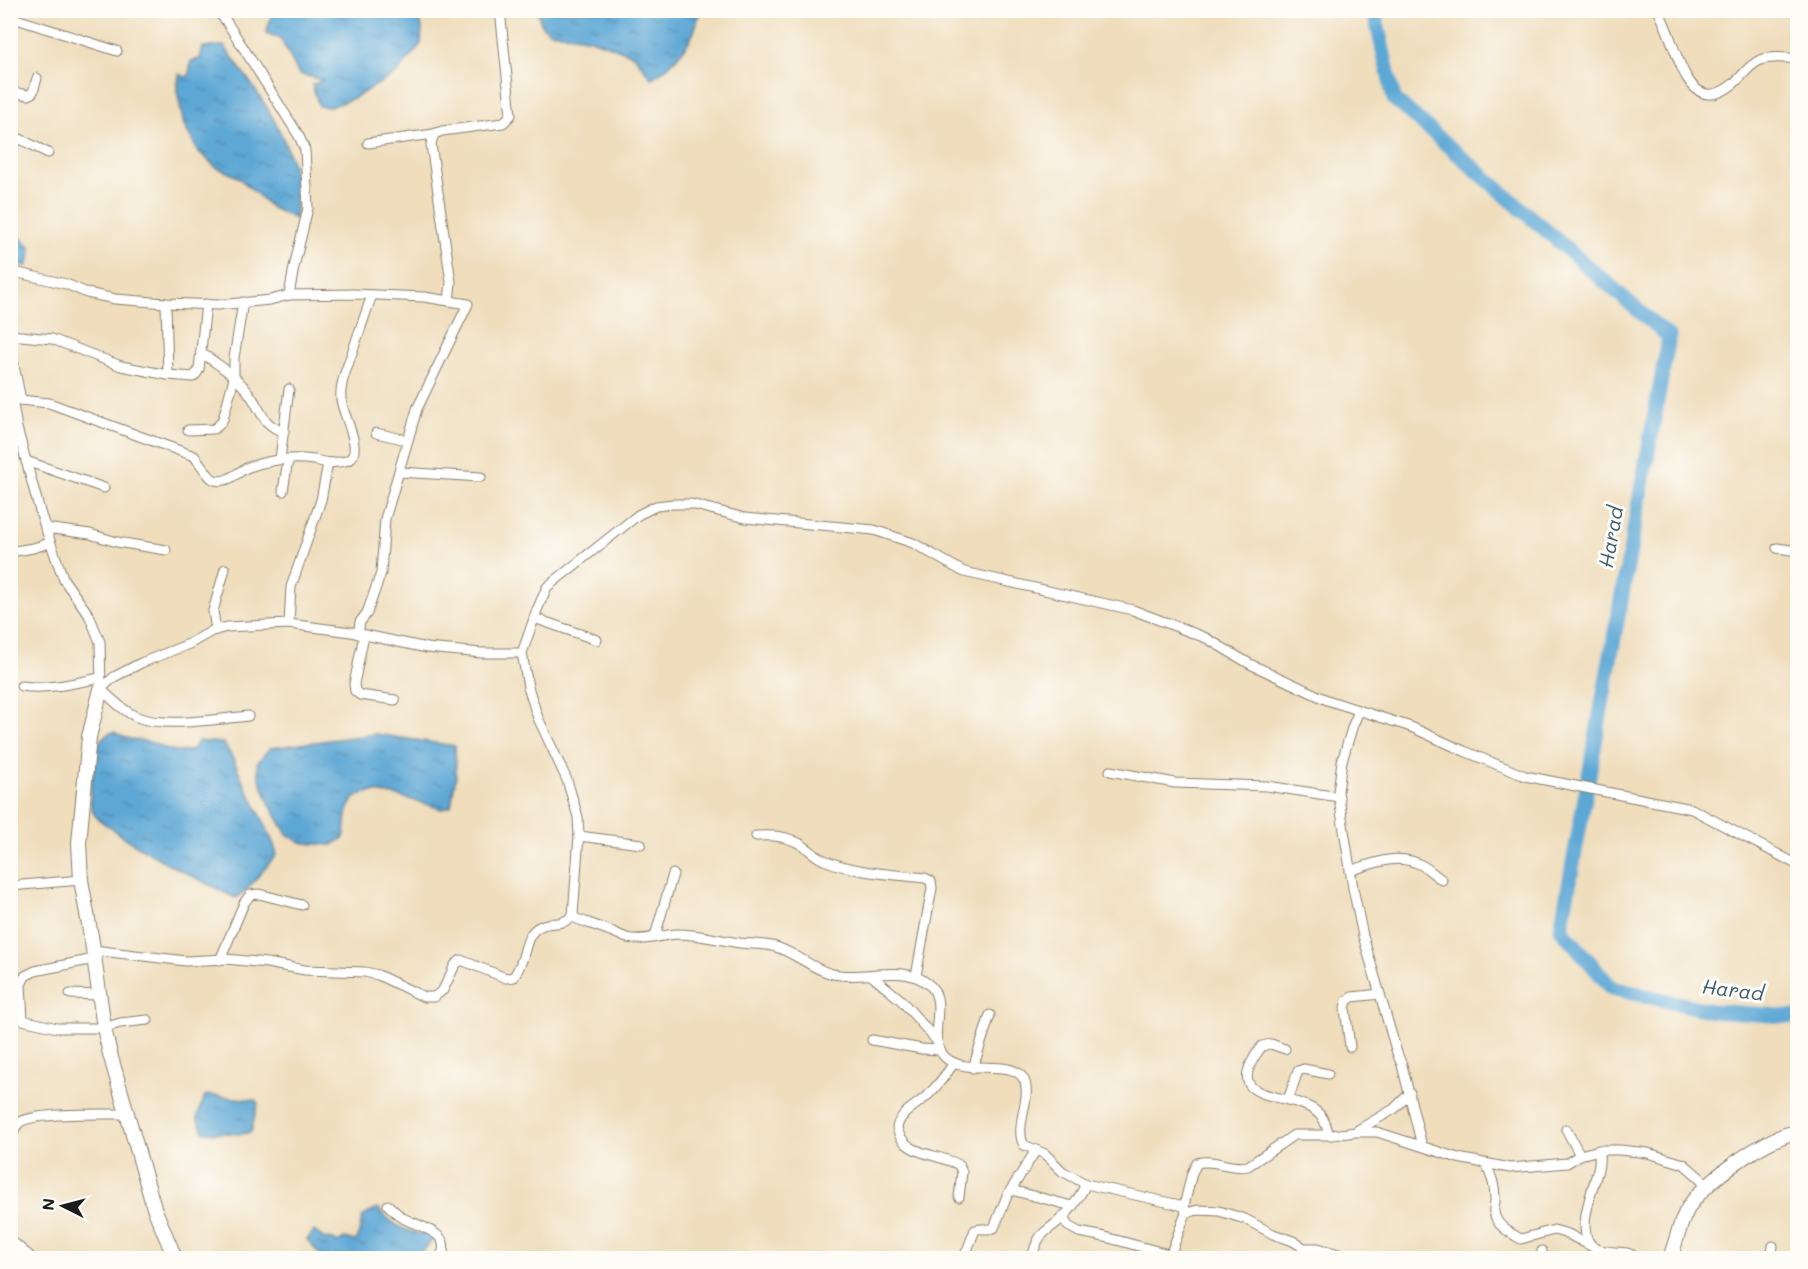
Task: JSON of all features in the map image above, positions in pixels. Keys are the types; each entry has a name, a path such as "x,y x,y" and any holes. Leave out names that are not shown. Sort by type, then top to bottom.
{"street":[{"path":"216,10 226,21 299,136 304,150 308,208 290,295"},
{"path":"368,143 503,123 511,115 500,10"},
{"path":"1659,10 1687,77 1695,89 1704,94 1712,95 1733,84 1760,60 1797,59"},
{"path":"10,17 117,51"},
{"path":"10,92 29,95 33,92 37,78"},
{"path":"10,134 48,153"},
{"path":"434,134 431,144 432,157 451,282 449,301"},
{"path":"10,270 115,299 166,303 243,302 270,300 290,295 372,295 424,297 468,304 417,409 385,519 381,573 367,613 360,622 361,635 355,691 360,695 395,700"},
{"path":"14,399 49,403 194,456 215,480 222,481 250,467 284,460 314,460 328,463 346,460 353,453 354,440 341,401 341,389 372,295"},
{"path":"188,430 214,429 223,419 234,378 235,349 243,302"},
{"path":"166,303 168,375"},
{"path":"10,335 52,339 121,366 187,378 195,375 199,369 206,304"},
{"path":"10,346 14,399 26,461 45,528 64,580 93,623 100,642 101,683 89,737 79,843 81,880 104,1028 154,1208 175,1258"},
{"path":"201,353 216,362 248,392 272,428 284,432"},
{"path":"283,491 284,432 289,389"},
{"path":"376,434 407,440"},
{"path":"26,461 104,488"},
{"path":"289,624 291,587 321,500 328,463"},
{"path":"399,472 481,477"},
{"path":"23,1020 21,985 24,976 94,955 186,961 220,960 267,963 304,970 365,972 378,975 423,997 434,997 443,990 455,965 461,960 506,978 514,977 533,931 546,924 565,923 573,915 579,836 576,806 567,780 538,718 528,687 522,653 547,587 638,515 656,506 691,504 745,518 874,530 913,543 963,572 1133,610 1206,638 1250,664 1327,700 1411,727 1525,776 1692,809 1797,865"},
{"path":"45,528 90,534 117,542 166,550"},
{"path":"10,552 50,543"},
{"path":"1777,548 1797,551"},
{"path":"216,630 213,610 225,569"},
{"path":"534,618 597,640"},
{"path":"21,686 37,688 101,683 141,663 227,627 289,624 428,648 482,653 522,653"},
{"path":"101,683 120,706 135,716 147,720 173,722 248,716"},
{"path":"1359,711 1342,761 1339,797 1363,936 1410,1093 1422,1146"},
{"path":"1110,771 1175,783 1257,785 1339,797"},
{"path":"579,836 641,844"},
{"path":"756,836 787,837 824,860 855,868 928,879 932,888 916,976"},
{"path":"1350,871 1383,860 1408,860 1423,866 1442,880"},
{"path":"655,936 673,874"},
{"path":"10,886 81,880"},
{"path":"220,960 244,903 250,895 259,894 302,905"},
{"path":"572,917 626,938 694,935 774,946 829,973 872,976 902,973 916,976 930,984 936,991 938,1046"},
{"path":"872,976 901,1000 947,1059 973,1068 990,1067 1013,1070 1023,1077 1026,1088 1022,1141 1028,1147 1044,1154 1062,1171 1086,1184 1185,1209 1219,1211 1245,1219 1304,1248 1318,1248 1352,1258"},
{"path":"70,994 98,995"},
{"path":"1350,1047 1347,1000 1352,997 1380,994"},
{"path":"973,1068 990,1015"},
{"path":"10,1017 57,1028 104,1028 126,1022 148,1020"},
{"path":"872,1040 922,1049 938,1046"},
{"path":"1285,1049 1271,1044 1262,1046 1249,1066 1246,1080 1250,1088 1317,1112 1322,1117 1329,1135"},
{"path":"954,1063 931,1093 902,1116 897,1128 903,1141 911,1148 959,1165 962,1172 959,1197"},
{"path":"1288,1100 1298,1071 1305,1069 1328,1074"},
{"path":"1356,1132 1394,1108 1410,1093"},
{"path":"10,1145 14,1130 19,1122 25,1119 48,1116 128,1114"},
{"path":"1566,1129 1580,1155"},
{"path":"1063,1217 1068,1226 1078,1232 1105,1237 1170,1257 1185,1209 1192,1173 1197,1163 1207,1162 1241,1168 1248,1166 1294,1135 1356,1132 1385,1134 1458,1158 1510,1168 1567,1163 1580,1155 1599,1150 1648,1153 1684,1164 1701,1178 1706,1186"},
{"path":"1670,1258 1687,1210 1700,1191 1725,1170 1756,1150 1797,1132"},
{"path":"964,1258 975,1230 994,1228 1011,1190 1036,1150"},
{"path":"1599,1150 1599,1166 1584,1220 1589,1241 1597,1248 1628,1253 1639,1258"},
{"path":"1485,1164 1490,1173 1496,1199 1493,1212 1499,1224 1508,1232 1521,1239 1554,1230 1568,1234 1617,1258"},
{"path":"1032,1258 1041,1233 1063,1217 1086,1184"},
{"path":"1011,1190 1072,1206"},
{"path":"388,1205 401,1217 440,1237 444,1250 440,1258"},
{"path":"13,1243 13,1258"},
{"path":"13,1243 32,1258"},
{"path":"1771,1258 1773,1246"}],"water":[{"path":"273,10 414,11 422,27 421,44 397,73 354,98 330,107 319,106 312,85 323,80 299,74 280,38 266,33"},
{"path":"537,11 700,11 693,34 685,46 670,65 651,78 634,55 591,39 551,32 542,26"},
{"path":"224,46 263,102 287,147 295,176 296,219 272,208 238,177 216,167 198,151 184,125 177,91 179,74 186,77 189,75 191,61 200,59 203,47"},
{"path":"11,230 30,246 31,253 27,266 11,264"},
{"path":"114,732 130,739 183,752 194,749 198,741 223,743 262,817 277,854 244,893 236,898 188,874 141,848 95,816 90,796 96,753 101,739"},
{"path":"375,734 455,746 456,776 451,806 442,809 390,794 373,792 359,796 352,801 347,814 344,838 332,845 299,842 286,833 270,805 259,777 257,763 270,748"},
{"path":"207,1095 255,1100 258,1103 251,1132 242,1134 204,1132 197,1118 204,1097"},
{"path":"378,1208 402,1228 415,1233 432,1235 433,1239 417,1258 323,1258 307,1240 314,1231 325,1239 330,1238 338,1243 345,1238 354,1241 358,1238 362,1217"}],"waterway":[{"name":"Harad","path":"1374,10 1394,99 1669,337 1561,929 1612,988 1712,1011 1798,1017"}]}
